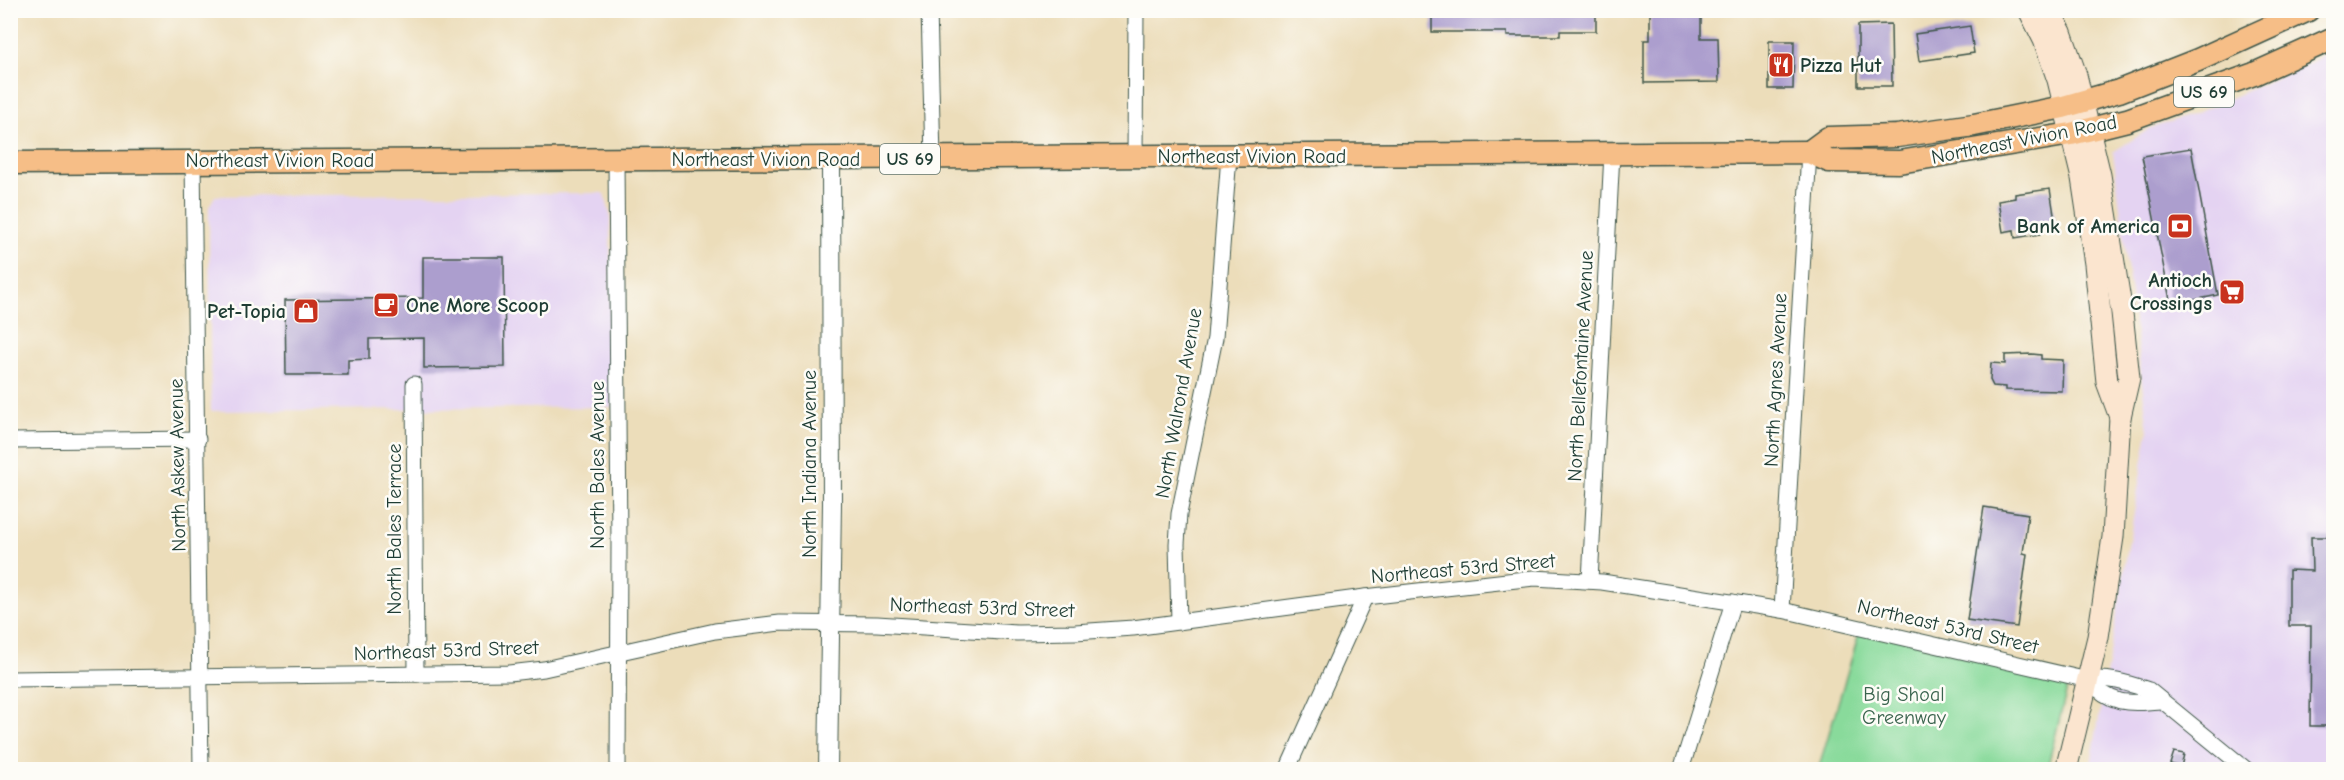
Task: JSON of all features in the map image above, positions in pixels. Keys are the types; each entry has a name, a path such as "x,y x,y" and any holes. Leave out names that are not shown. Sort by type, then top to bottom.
{"main road":[{"path":"2029,10 2044,40 2058,80 2073,104"},
{"path":"2049,10 2061,33 2080,132 2107,382 2120,417 2114,537 2098,638 2066,770"},
{"name":"Northeast Vivion Road","path":"1809,152 1828,138 1897,136 1974,125 2119,92 2198,60 2308,10"},
{"name":"Northeast Vivion Road","path":"10,163 193,160 831,159 1809,152 1829,161 1899,162 2080,132 2127,120 2254,74 2334,38"}],"street":[{"path":"929,10 933,158"},
{"path":"1135,156 1136,10"},
{"name":"North Agnes Avenue","path":"1782,610 1809,152"},
{"name":"North Bellefontaine Avenue","path":"1590,581 1612,153"},
{"name":"North Walrond Avenue","path":"1179,622 1177,544 1179,514 1215,338 1229,156"},
{"name":"North Bales Avenue","path":"616,159 618,770"},
{"name":"North Indiana Avenue","path":"828,770 831,159"},
{"name":"North Askew Avenue","path":"193,160 201,770"},
{"name":"North Bales Terrace","path":"414,384 416,674"},
{"path":"10,441 198,439"},
{"name":"Northeast 53rd Street","path":"10,679 509,673 544,669 715,631 780,623 877,624 1017,633 1075,633 1179,622 1365,597 1534,579 1590,581 1782,610 2088,680 2099,678 2136,686 2149,690 2247,770"},
{"path":"1287,770 1365,597"},
{"path":"1681,770 1733,602"}],"shaded area":[{"name":"Antioch Crossings","path":"2333,50 2333,769 2090,770 2148,431 2113,152 2151,128 2194,114 2306,65"},
{"path":"604,193 610,214 612,407 211,411 209,207 215,196"}],"green space":[{"name":"Big Shoal Greenway","path":"1861,627 2068,685 2047,769 1818,770"}],"building":[{"path":"1432,10 1596,10 1596,31 1560,31 1560,36 1507,36 1507,32 1432,32"},
{"path":"1650,10 1701,10 1701,38 1718,38 1719,82 1644,83 1644,40 1650,40"},
{"path":"1891,24 1892,86 1858,86 1858,25"},
{"path":"1970,26 1974,53 1919,61 1915,34"},
{"name":"Pizza Hut","path":"1769,41 1794,41 1793,89 1769,89"},
{"name":"Bank of America","path":"2191,148 2218,295 2171,305 2142,156"},
{"path":"2050,189 2056,227 2039,230 2040,234 2015,238 2014,230 2003,232 1998,201 2015,198 2015,194"},
{"path":"423,257 504,257 505,367 424,368 424,338 369,339 369,359 348,360 348,375 286,375 285,300 423,298"},
{"path":"2005,355 2041,355 2041,359 2063,360 2062,391 2005,390 2005,387 1993,386 1990,380 1991,363 2005,364"},
{"path":"1984,507 2028,514 2023,553 2027,554 2017,627 1967,620"},
{"path":"2311,537 2334,537 2334,726 2310,726 2311,626 2289,626 2289,570 2312,571"},
{"path":"2174,752 2184,754 2181,767 2170,764"}],"place":[{"name":"Pizza Hut","path":"1781,65"},
{"name":"Bank of America","path":"2180,226"},
{"name":"Antioch Crossings","path":"2232,292"},
{"name":"One More Scoop","path":"386,305"},
{"name":"Pet-Topia","path":"306,311"}]}
